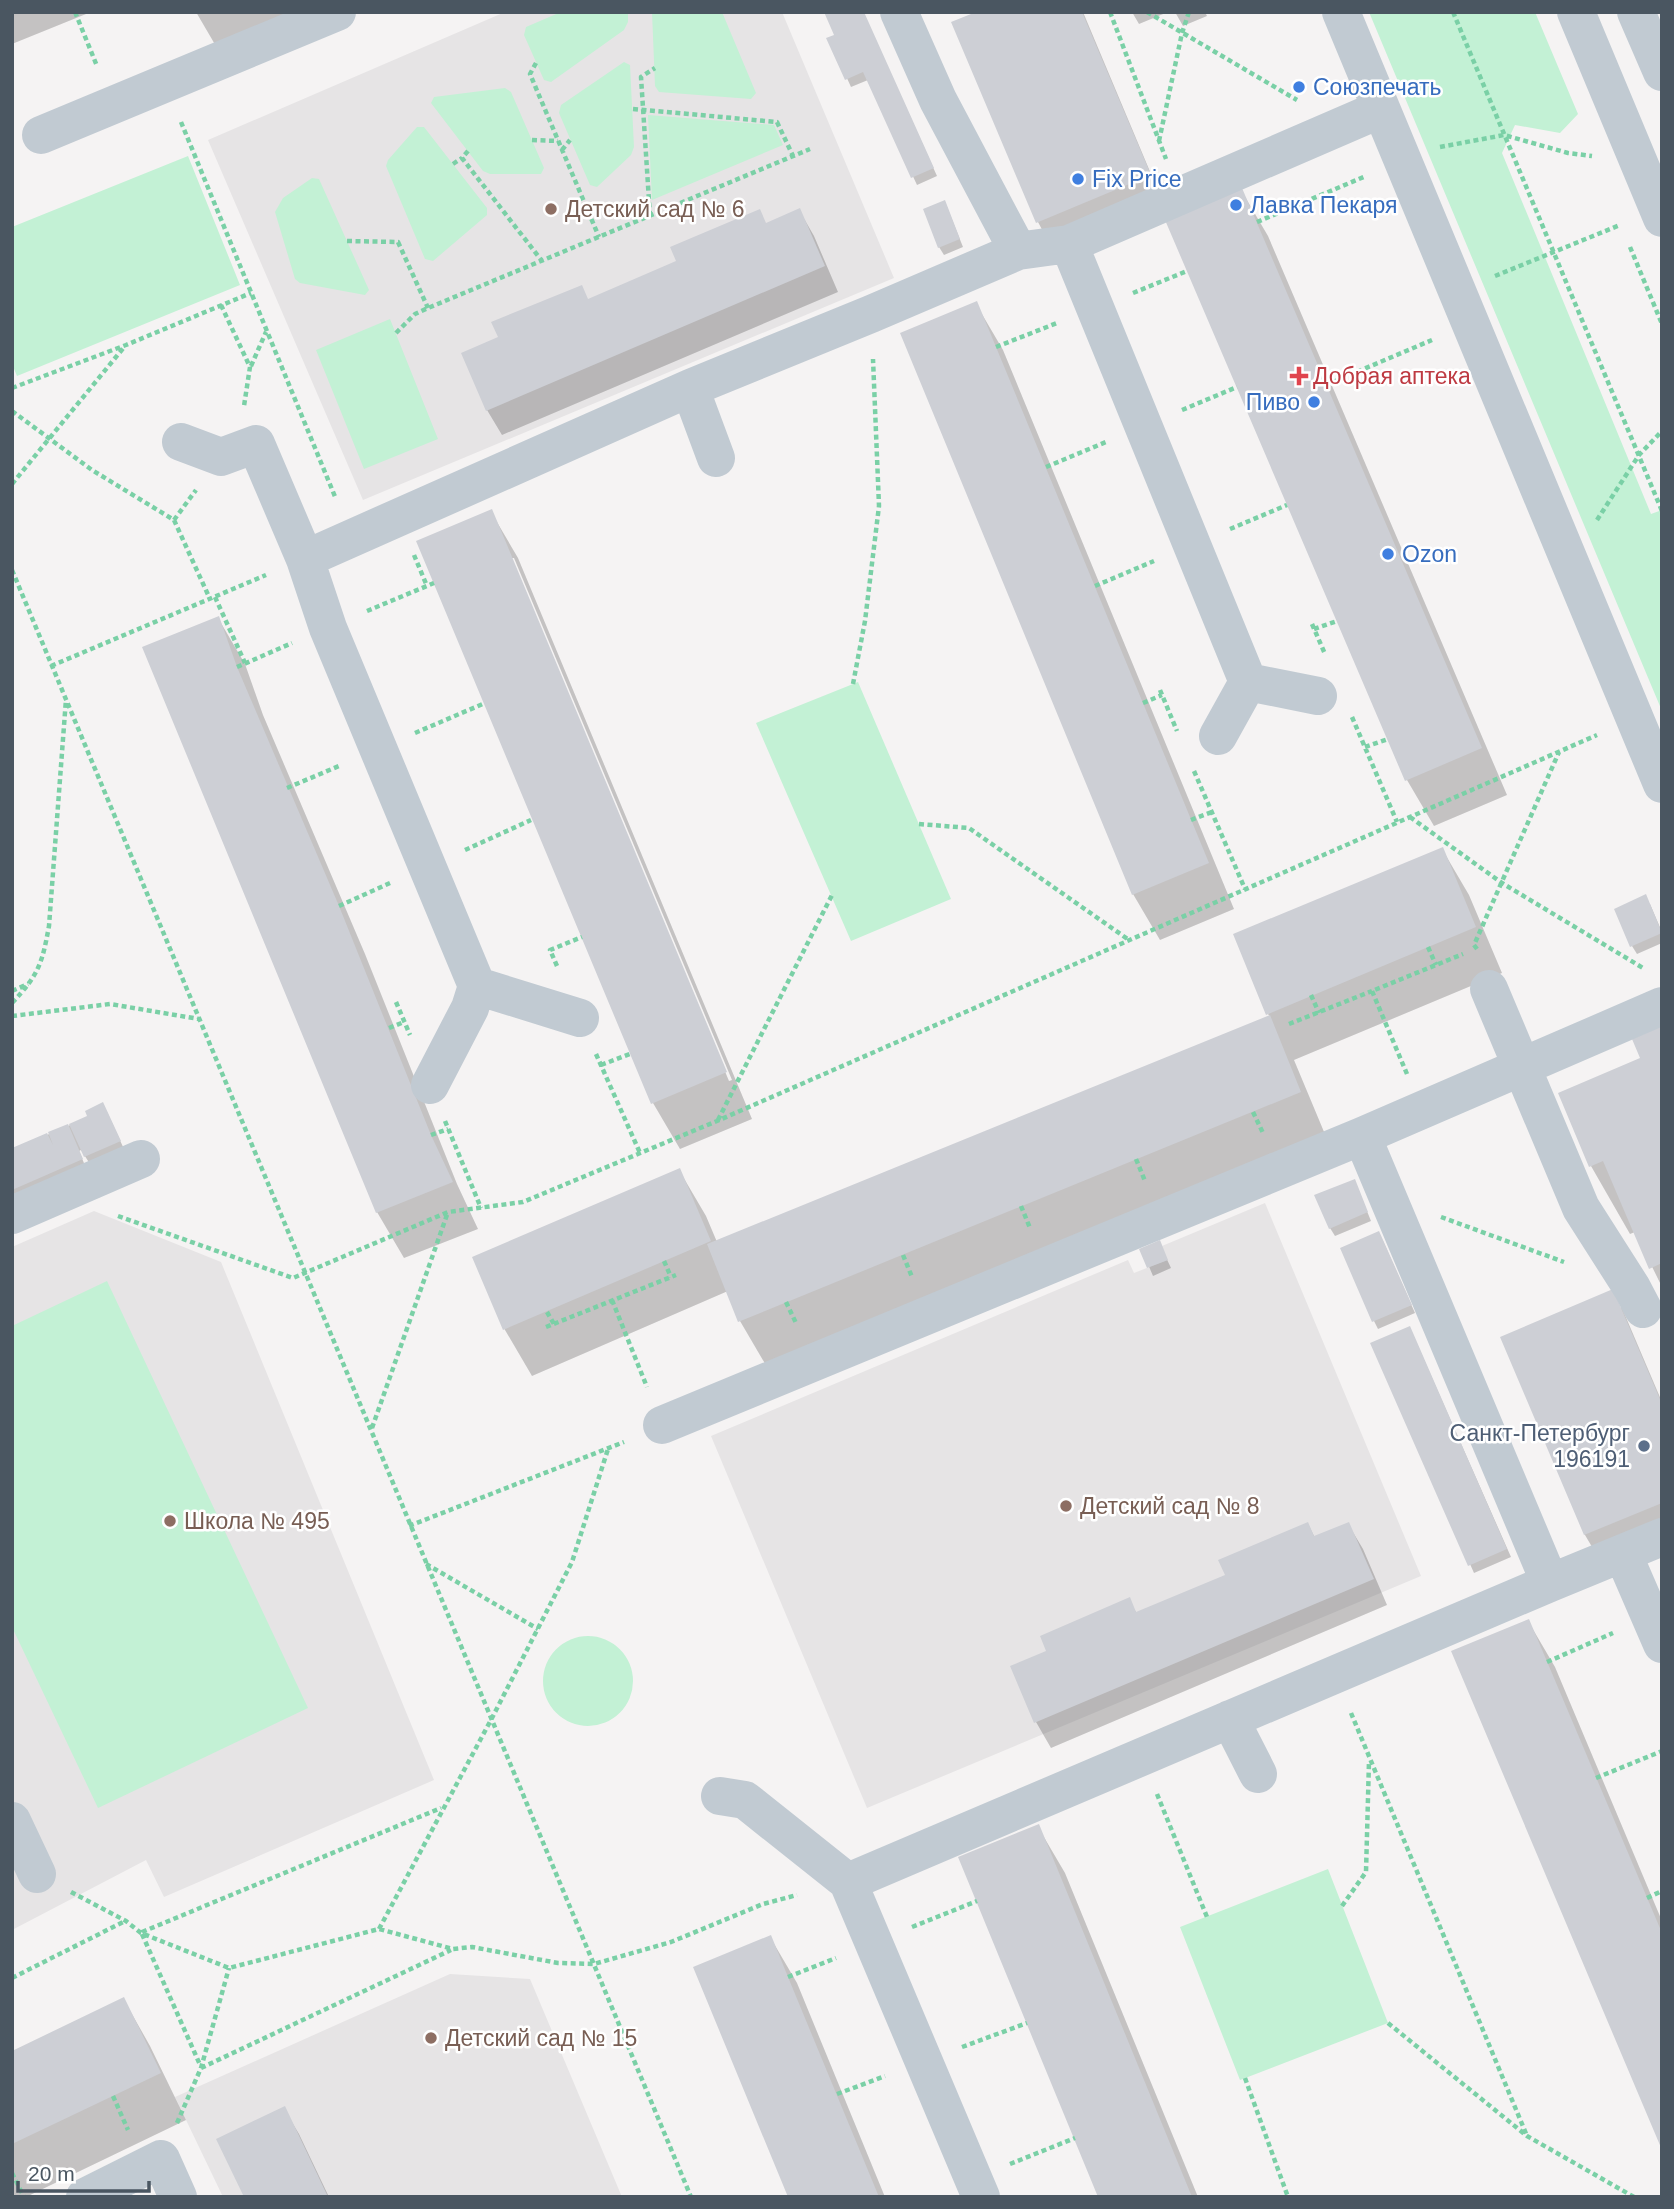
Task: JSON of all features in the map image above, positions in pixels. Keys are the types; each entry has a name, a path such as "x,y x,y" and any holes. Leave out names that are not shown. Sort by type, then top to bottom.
{"street":[{"path":"41,135 337,12"},
{"path":"899,12 938,100 1018,251"},
{"path":"1340,12 1662,784"},
{"path":"1576,12 1662,218"},
{"path":"1636,12 1662,72"},
{"path":"306,559 690,388 1018,251 1069,244 1381,109"},
{"path":"1069,244 1248,682"},
{"path":"690,388 716,458"},
{"path":"181,442 221,457 256,444 306,559 328,628 477,986 470,1008 430,1085"},
{"path":"1248,682 1333,692"},
{"path":"1200,740 1248,682"},
{"path":"477,986 580,1018"},
{"path":"1489,989 1581,1208 1632,1287 1643,1309"},
{"path":"662,1425 1521,1068 1656,989"},
{"path":"1362,1136 1550,1583"},
{"path":"12,1215 141,1159"},
{"path":"848,1882 1662,1537"},
{"path":"1623,1554 1656,1630"},
{"path":"1230,1719 1258,1774"},
{"path":"720,1796 745,1800 848,1882 981,2197"},
{"path":"12,1821 37,1874"},
{"path":"85,2197 161,2159 178,2197"}],"path":[{"path":"75,12 114,105"},
{"path":"1110,12 1181,195"},
{"path":"1147,12 1298,101"},
{"path":"1158,141 1189,12"},
{"path":"1454,12 1662,511"},
{"path":"536,63 530,74 599,237"},
{"path":"650,216 641,77 655,68"},
{"path":"164,84 352,539"},
{"path":"633,109 777,122 793,156"},
{"path":"1437,148 1504,135 1568,153 1593,156"},
{"path":"562,150 570,139"},
{"path":"532,140 558,142"},
{"path":"396,333 415,314 810,149"},
{"path":"453,164 468,151"},
{"path":"462,158 542,261"},
{"path":"1256,222 1367,176"},
{"path":"1456,291 1620,224"},
{"path":"347,241 398,242 428,309"},
{"path":"12,388 126,345 251,293"},
{"path":"221,305 250,367"},
{"path":"853,684 865,621 879,506 871,314"},
{"path":"236,451 250,367 267,331"},
{"path":"1326,385 1435,338"},
{"path":"12,484 126,345"},
{"path":"12,411 93,470 174,520 245,663"},
{"path":"1595,523 1639,456 1662,431"},
{"path":"51,667 306,559"},
{"path":"12,570 691,2197"},
{"path":"1337,621 1313,627 1333,692 1365,747 1397,822"},
{"path":"1143,702 1161,693 1200,740"},
{"path":"12,1003 32,982 43,959 49,926 66,698"},
{"path":"59,1194 293,1279 448,1212 523,1202 717,1121 1601,733"},
{"path":"1365,747 1388,739"},
{"path":"1489,989 1474,945 1559,752"},
{"path":"1193,768 1245,889"},
{"path":"1191,820 1212,812"},
{"path":"1410,817 1656,989"},
{"path":"919,824 969,828 1129,940"},
{"path":"717,1121 831,895"},
{"path":"1428,947 1436,965"},
{"path":"1289,1024 1477,949"},
{"path":"12,991 32,982"},
{"path":"1372,991 1422,1110"},
{"path":"1311,995 1320,1013"},
{"path":"12,1016 110,1004 199,1019"},
{"path":"389,1028 404,1022"},
{"path":"601,1065 631,1054"},
{"path":"431,1135 448,1129"},
{"path":"1388,1197 1568,1264"},
{"path":"371,1429 448,1212"},
{"path":"546,1328 673,1276 664,1261"},
{"path":"409,1526 608,1449 662,1425 612,1300"},
{"path":"547,1311 554,1324"},
{"path":"379,1929 572,1562 608,1449"},
{"path":"425,1563 538,1629"},
{"path":"1547,1662 1656,1630"},
{"path":"1335,1675 1527,2136"},
{"path":"1596,1778 1662,1751"},
{"path":"1142,1758 1207,1917"},
{"path":"1342,1906 1366,1872 1369,1758"},
{"path":"141,1933 442,1808"},
{"path":"37,1874 126,1921 141,1933 229,1968 379,1929 453,1950"},
{"path":"201,2068 453,1950 472,1947 558,1963 594,1964 671,1942 763,1904 848,1882"},
{"path":"1647,1898 1662,1891"},
{"path":"12,1978 126,1921"},
{"path":"141,1933 201,2068"},
{"path":"176,2127 201,2068 229,1968"},
{"path":"1388,2022 1527,2136 1634,2197"},
{"path":"1245,2078 1288,2197"},
{"path":"12,2173 24,2197"}],"shaded area":[{"name":"Детский сад № 6","path":"505,12 782,12 894,278 363,500 208,140"},
{"name":"Детский сад № 8","path":"1265,1203 1421,1576 867,1808 711,1436 1128,1260 1134,1273 1167,1260 1162,1246"},
{"name":"Школа № 495","path":"94,1211 221,1262 434,1780 164,1897 146,1860 12,1930 12,1247"},
{"name":"Детский сад № 15","path":"450,1974 530,1979 622,2197 223,2197 175,2097"}],"green space":[{"path":"561,12 628,12 628,22 624,30 551,82 544,80 524,35 526,27"},
{"path":"652,12 722,12 756,93 751,99 659,92 655,86"},
{"path":"1369,12 1535,12 1578,114 1560,133 1515,125 1502,153 1651,514 1662,510 1662,711"},
{"path":"624,62 630,65 634,147 631,155 597,187 590,185 559,113 561,105"},
{"path":"505,88 511,92 544,168 541,174 490,174 483,171 431,103 434,97"},
{"path":"648,115 774,125 783,145 652,200"},
{"path":"417,127 424,127 487,208 487,215 433,261 425,259 386,166 388,160"},
{"path":"188,156 240,285 17,376 12,364 12,227"},
{"path":"312,178 319,179 369,290 365,295 300,283 295,279 275,212 283,198"},
{"path":"390,319 438,439 364,469 316,350"},
{"path":"858,682 951,899 851,941 756,723"},
{"path":"107,1281 308,1708 98,1808 12,1627 12,1326"},
{"path":"588,1636 605,1640 620,1649 629,1664 633,1681 629,1698 620,1713 605,1722 588,1726 571,1722 556,1713 547,1698 543,1681 547,1664 556,1649 571,1640"},
{"path":"1328,1869 1388,2023 1240,2080 1180,1927"}],"building":[{"path":"824,12 864,12 934,168 911,178 863,72 845,80 826,38 834,35"},
{"path":"976,12 1082,12 1151,175 1036,223 951,22"},
{"path":"1242,188 1482,748 1405,781 1165,220"},
{"path":"945,200 960,239 938,248 923,209"},
{"path":"800,208 825,266 486,411 461,353 498,337 491,322 582,285 588,299 676,261 670,247 760,209 766,223"},
{"path":"977,301 1209,863 1132,895 900,333"},
{"path":"492,509 727,1072 651,1104 416,541"},
{"path":"219,616 237,667 339,906 431,1135 453,1182 376,1213 142,647"},
{"path":"1443,847 1476,927 1266,1015 1233,934"},
{"path":"1646,894 1662,933 1630,947 1614,909"},
{"path":"1270,1015 1301,1092 738,1322 707,1244"},
{"path":"1662,1026 1662,1263 1649,1269 1603,1161 1589,1167 1558,1093 1640,1058 1632,1039"},
{"path":"103,1102 121,1141 84,1157 69,1124 87,1116 85,1111"},
{"path":"68,1124 83,1159 12,1190 12,1148 47,1133 53,1145 48,1132"},
{"path":"680,1168 711,1241 503,1330 472,1257"},
{"path":"1355,1179 1368,1212 1329,1229 1314,1195"},
{"path":"1379,1231 1412,1305 1372,1322 1340,1248"},
{"path":"1160,1240 1168,1260 1147,1268 1139,1249"},
{"path":"1613,1289 1662,1404 1662,1503 1584,1535 1500,1337"},
{"path":"1410,1326 1507,1549 1468,1566 1370,1343"},
{"path":"1308,1522 1314,1536 1349,1522 1374,1579 1034,1723 1010,1666 1046,1651 1040,1636 1130,1597 1136,1612 1225,1575 1218,1560"},
{"path":"1529,1619 1662,1933 1662,2150 1451,1651"},
{"path":"1039,1824 1192,2197 1098,2197 958,1857"},
{"path":"771,1935 879,2197 788,2197 693,1967"},
{"path":"124,1997 161,2073 12,2144 12,2051"},
{"path":"285,2106 328,2197 244,2197 216,2139"}],"place":[{"name":"Союзпечать","path":"1299,87"},
{"name":"Fix Price","path":"1078,179"},
{"name":"Лавка Пекаря","path":"1236,205"},
{"name":"Детский сад № 6","path":"551,209"},
{"name":"Добрая аптека","path":"1299,376"},
{"name":"Пиво","path":"1314,402"},
{"name":"Ozon","path":"1388,554"},
{"name":"Санкт-Петербург 196191","path":"1644,1446"},
{"name":"Детский сад № 8","path":"1066,1506"},
{"name":"Школа № 495","path":"170,1521"},
{"name":"Детский сад № 15","path":"431,2038"}]}
